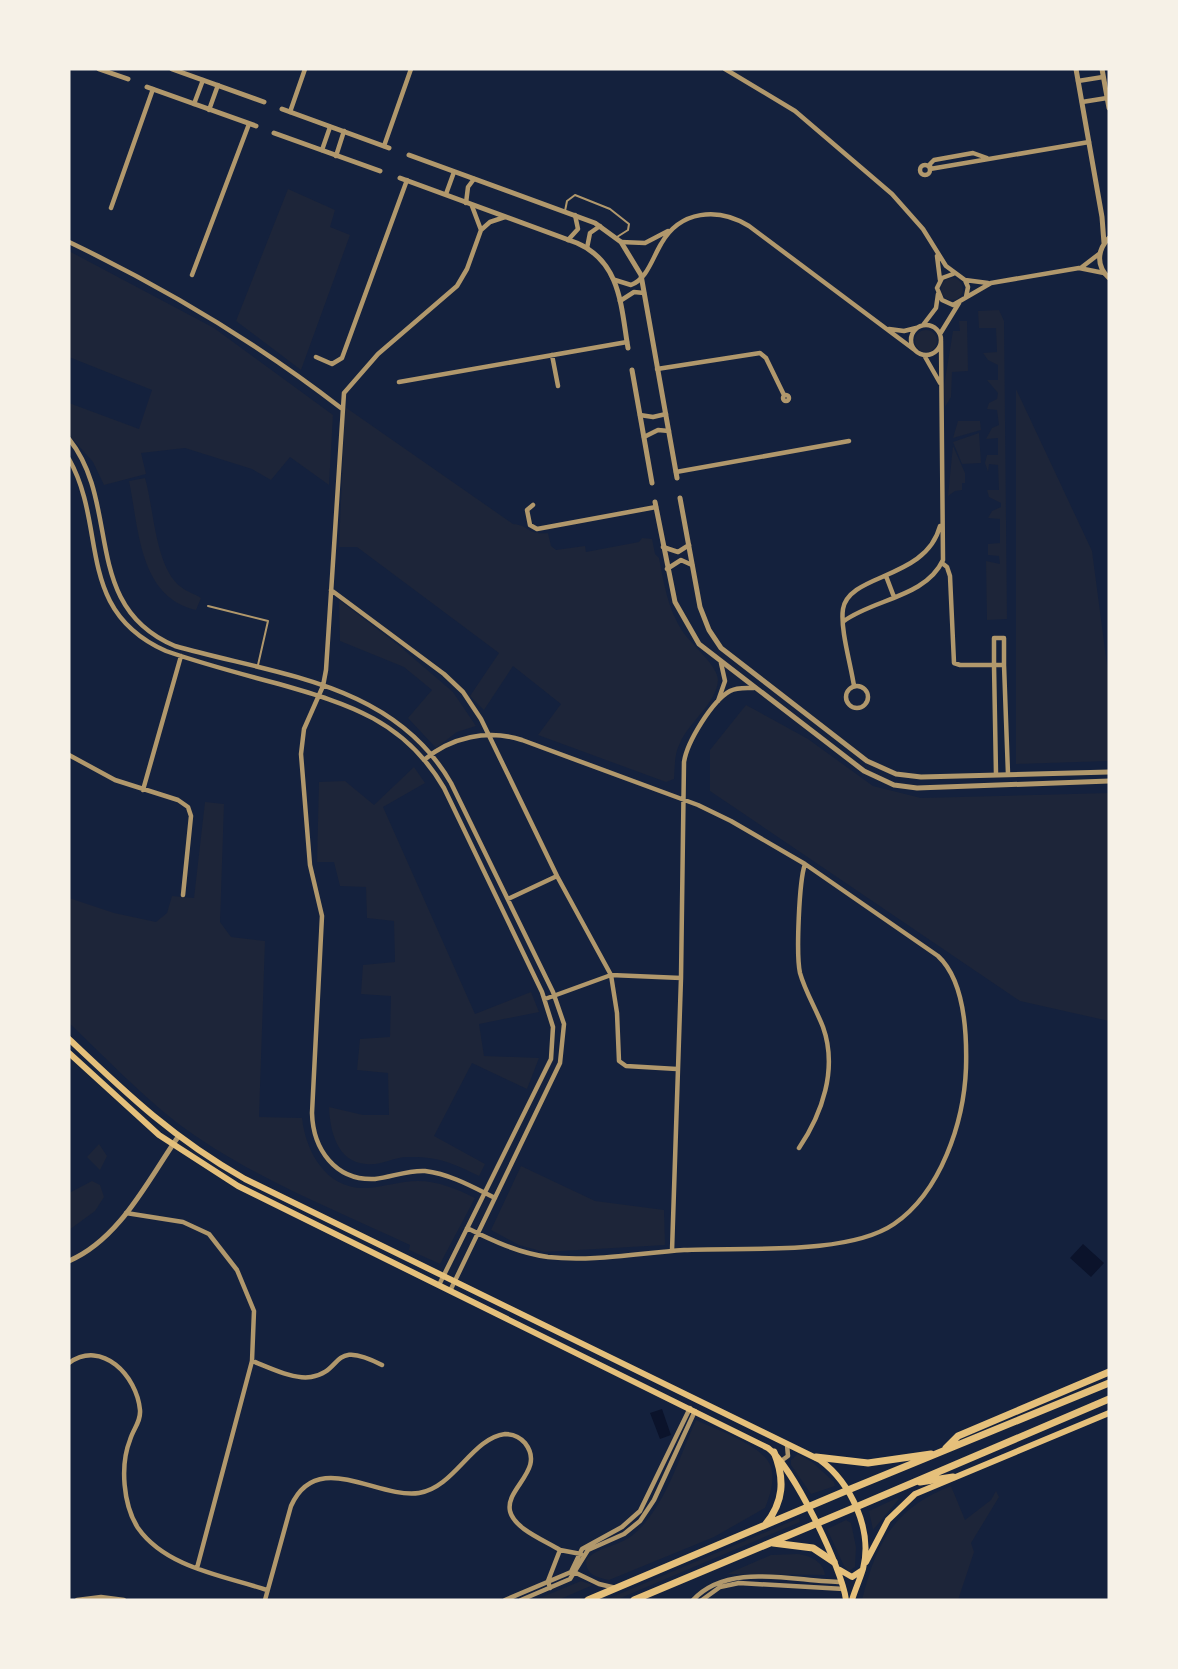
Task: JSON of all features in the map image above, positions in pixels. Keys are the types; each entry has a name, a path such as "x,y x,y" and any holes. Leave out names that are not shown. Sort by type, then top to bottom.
{"main road":[{"path":"69,1039 137,1104 178,1137 245,1179 816,1457 835,1472 848,1490 856,1507 864,1542 863,1568 856,1575 849,1577 834,1562 813,1548 771,1542"},
{"path":"69,1053 131,1112 173,1146 237,1186 752,1438 774,1452 807,1508 834,1562 846,1600"},
{"path":"816,1457 867,1463 942,1452 958,1436 1109,1372"},
{"path":"588,1600 1109,1383"},
{"path":"634,1600 1109,1399"},
{"path":"852,1600 863,1568 881,1530 899,1507 915,1494 1109,1413"},
{"path":"765,1526 776,1510 782,1488 781,1472 774,1452"},
{"path":"909,1484 953,1477"}],"street":[{"path":"99,69 128,79"},
{"path":"172,69 264,102"},
{"path":"290,112 305,69"},
{"path":"282,109 386,147 411,69"},
{"path":"724,69 795,111 845,152 909,212 948,268 965,280 991,283 1079,268 1100,254 1107,241 1076,69"},
{"path":"1102,69 1109,108"},
{"path":"1078,81 1103,78"},
{"path":"194,104 203,80"},
{"path":"209,110 218,85"},
{"path":"111,208 150,88 256,126"},
{"path":"1082,102 1107,98"},
{"path":"192,275 249,124"},
{"path":"322,150 330,126"},
{"path":"336,156 344,131"},
{"path":"274,133 380,171"},
{"path":"930,169 930,164 934,160 973,153 987,158 1089,142"},
{"path":"409,155 575,214 600,225 619,240 635,261 642,279 677,478"},
{"path":"446,195 454,172"},
{"path":"399,382 552,355 628,345 615,280 604,263 587,248 400,178"},
{"path":"474,179 468,187 469,204 481,230"},
{"path":"316,357 332,364 342,358 407,180"},
{"path":"619,240 645,243 700,214 717,213 731,216 749,226 924,355 940,383"},
{"path":"568,240 578,229 575,214"},
{"path":"495,1198 450,1177 427,1172 406,1172 373,1179 353,1176 331,1163 314,1136 312,1113 322,916 310,865 301,754 304,729 317,695 323,686 326,670 341,408 345,391 368,364 457,286 467,269 481,230 490,222 505,217"},
{"path":"587,248 590,233 600,225"},
{"path":"615,280 631,285 642,279 673,228"},
{"path":"69,242 165,292 238,336 299,376 341,408"},
{"path":"916,351 911,339 936,308 940,280 937,254"},
{"path":"1100,254 1107,276"},
{"path":"1079,268 1107,276"},
{"path":"940,280 950,274 958,275"},
{"path":"965,280 968,287 966,297"},
{"path":"844,621 868,607 928,580 942,563 944,546 941,524 940,334 959,303 991,283"},
{"path":"620,301 634,292 644,293"},
{"path":"938,294 945,303 959,303"},
{"path":"884,327 904,331 931,326 940,334"},
{"path":"924,355 936,352 941,341"},
{"path":"657,369 760,353 766,358 784,395"},
{"path":"552,355 558,386"},
{"path":"632,370 652,483"},
{"path":"640,415 652,417 666,414"},
{"path":"644,437 658,430 669,431"},
{"path":"69,439 81,457 90,479 114,585 127,610 159,640 323,686 374,706 408,730 431,754 452,783 554,995 564,1029 560,1063 450,1291"},
{"path":"676,472 849,441"},
{"path":"69,459 81,490 105,592 126,623 151,644 181,656 353,707 382,723 424,760 444,788 545,999 554,1027 551,1059 439,1285"},
{"path":"680,498 703,618 724,652 863,758 884,770 911,777 1109,772"},
{"path":"533,505 527,510 531,526 537,529 656,504 675,602 701,647 857,766 894,785 924,788 1109,781"},
{"path":"854,686 843,609 849,597 862,586 924,556 934,542 941,524"},
{"path":"663,547 678,552 689,544"},
{"path":"96,560 107,559"},
{"path":"667,569 681,560 692,565"},
{"path":"942,563 947,567 950,576 954,663 1004,665"},
{"path":"886,576 894,597"},
{"path":"331,590 444,674 468,698 489,733 557,876 610,975 617,1013 619,1061 626,1066 677,1070"},
{"path":"996,774 994,638 1004,638 1008,774"},
{"path":"143,790 181,656"},
{"path":"672,1251 681,978 683,799 687,749 717,703 725,681 721,663"},
{"path":"854,686 861,687 867,695 866,702 857,708 846,700 848,690 854,686"},
{"path":"717,703 732,691 754,688"},
{"path":"424,760 431,754 463,740 489,733 522,740 683,799 731,821 805,864 938,956 951,973 960,1003 966,1057 963,1099 953,1136 934,1178 920,1199 895,1223 876,1233 831,1243 554,1257 506,1247 467,1228"},
{"path":"69,755 108,777 181,801 190,811 183,895"},
{"path":"799,1148 808,1135 823,1100 829,1066 825,1034 799,968 800,879 805,864"},
{"path":"508,899 557,876"},
{"path":"489,883 498,878"},
{"path":"545,999 610,975 681,978"},
{"path":"69,1261 93,1247 126,1213 178,1137"},
{"path":"126,1213 188,1224 206,1232 217,1242 237,1270 251,1301 255,1327 252,1361 198,1568"},
{"path":"69,1363 81,1356 93,1354 110,1358 120,1368 136,1395 140,1408 139,1419 130,1438 126,1458 126,1492 131,1515 150,1541 176,1559 267,1590"},
{"path":"252,1361 308,1378 320,1374 347,1355 361,1356 382,1365"},
{"path":"521,1600 568,1580 574,1573 585,1546 620,1529 634,1518 658,1484 693,1409"},
{"path":"265,1600 291,1506 298,1493 310,1483 322,1478 334,1478 398,1492 422,1492 443,1482 491,1439 501,1434 519,1438 531,1456 529,1468 510,1504 512,1515 523,1527 560,1550 581,1554"},
{"path":"781,1461 789,1456 789,1448 786,1444"},
{"path":"550,1588 548,1581 560,1550"},
{"path":"505,1600 548,1581 574,1573 598,1584 616,1588"},
{"path":"693,1600 710,1586 730,1578 843,1585"},
{"path":"702,1600 716,1589 734,1583 794,1583"},
{"path":"77,1600 106,1597 124,1600"}],"lane":[{"path":"565,211 567,201 575,195 610,209 629,224 619,240"},
{"path":"208,606 268,621 257,668"}],"shaded area":[{"path":"288,189 335,210 330,227 350,235 301,370 236,321"},
{"path":"69,251 214,328 333,415 329,485 290,457 271,480 252,469 185,448 141,453 146,474 104,485 93,462 69,435 69,403 139,429 152,390 69,357"},
{"path":"952,278 960,281 963,289 960,297 952,300 944,297 941,289 944,281"},
{"path":"999,310 1004,321 1007,619 987,620 986,561 1000,564 999,556 988,555 988,544 1000,543 1000,519 988,518 992,511 1001,507 1001,503 989,497 987,490 999,490 998,465 989,464 988,472 985,463 987,455 998,455 998,438 986,439 992,428 999,425 997,410 987,409 989,403 997,399 998,393 987,380 998,380 998,365 988,360 983,353 997,352 996,328 979,328 978,311"},
{"path":"959,321 967,321 968,371 952,372 951,397 945,407 944,386 953,331 960,331"},
{"path":"926,330 934,333 937,341 934,349 926,352 918,349 915,341 918,333"},
{"path":"1016,389 1092,551 1109,680 1109,761 1016,764"},
{"path":"345,407 513,524 536,533 548,533 551,546 556,550 585,546 586,552 639,542 642,538 652,539 655,554 659,558 667,596 678,624 714,668 718,680 713,697 684,735 678,747 674,779 666,782 538,735 561,704 513,666 484,710 470,696 499,653 357,547 339,547"},
{"path":"958,421 980,421 981,430 953,438"},
{"path":"979,433 981,463 962,464 953,442"},
{"path":"953,446 965,473 965,483 962,483 962,490 955,491 948,496"},
{"path":"145,478 157,537 166,566 172,578 181,587 201,598 196,610 177,603 163,591 152,576 145,559 129,481"},
{"path":"339,600 397,644 453,692 476,726 457,732 436,748 408,718 432,690 404,667 340,641"},
{"path":"746,705 808,739 873,786 921,798 1109,793 1109,1021 1020,1001 710,791 710,750"},
{"path":"414,767 425,783 383,807 475,1014 531,992 539,1012 479,1024 484,1056 539,1058 527,1089 472,1063 434,1136 485,1164 479,1176 436,1159 402,1157 382,1163 356,1162 348,1158 337,1144 331,1126 329,1107 363,1115 389,1115 388,1073 357,1070 360,1039 390,1037 391,996 361,994 363,965 395,962 394,921 367,918 366,887 340,886 334,862 317,862 319,782 345,781 374,805"},
{"path":"205,802 224,804 220,922 231,937 265,941 259,1117 302,1118 308,1144 314,1156 330,1176 341,1183 367,1188 425,1181 447,1186 475,1198 440,1264 409,1250 410,1245 260,1174 203,1141 148,1099 69,1023 69,898 114,913 156,922 167,913 172,896 194,898"},
{"path":"99,1144 107,1156 100,1170 87,1157"},
{"path":"521,1166 595,1201 664,1210 665,1245 544,1252 519,1245 491,1230"},
{"path":"92,1181 100,1185 104,1197 95,1211 69,1230 69,1193"},
{"path":"1083,1244 1104,1263 1091,1277 1070,1258"},
{"path":"662,1409 671,1435 660,1439 650,1413"},
{"path":"696,1420 750,1445 767,1459 771,1467 772,1483 765,1508 714,1537 609,1580 590,1572 586,1560 591,1555 622,1542 634,1534 655,1510 671,1480"},
{"path":"798,1454 812,1462 834,1482 835,1486 811,1494 791,1465 791,1460"},
{"path":"951,1486 965,1520 991,1500 996,1491 999,1497 971,1543 974,1552 958,1600 862,1600 874,1561 890,1530 915,1505"},
{"path":"899,1499 873,1530 869,1511"},
{"path":"799,1518 800,1522 616,1600 605,1600"},
{"path":"846,1520 851,1523 856,1547 855,1567 849,1571 844,1566 827,1529"},
{"path":"797,1554 816,1560 822,1566 825,1575 727,1574 771,1555"},
{"path":"581,1581 593,1585 558,1600 535,1600"}]}
